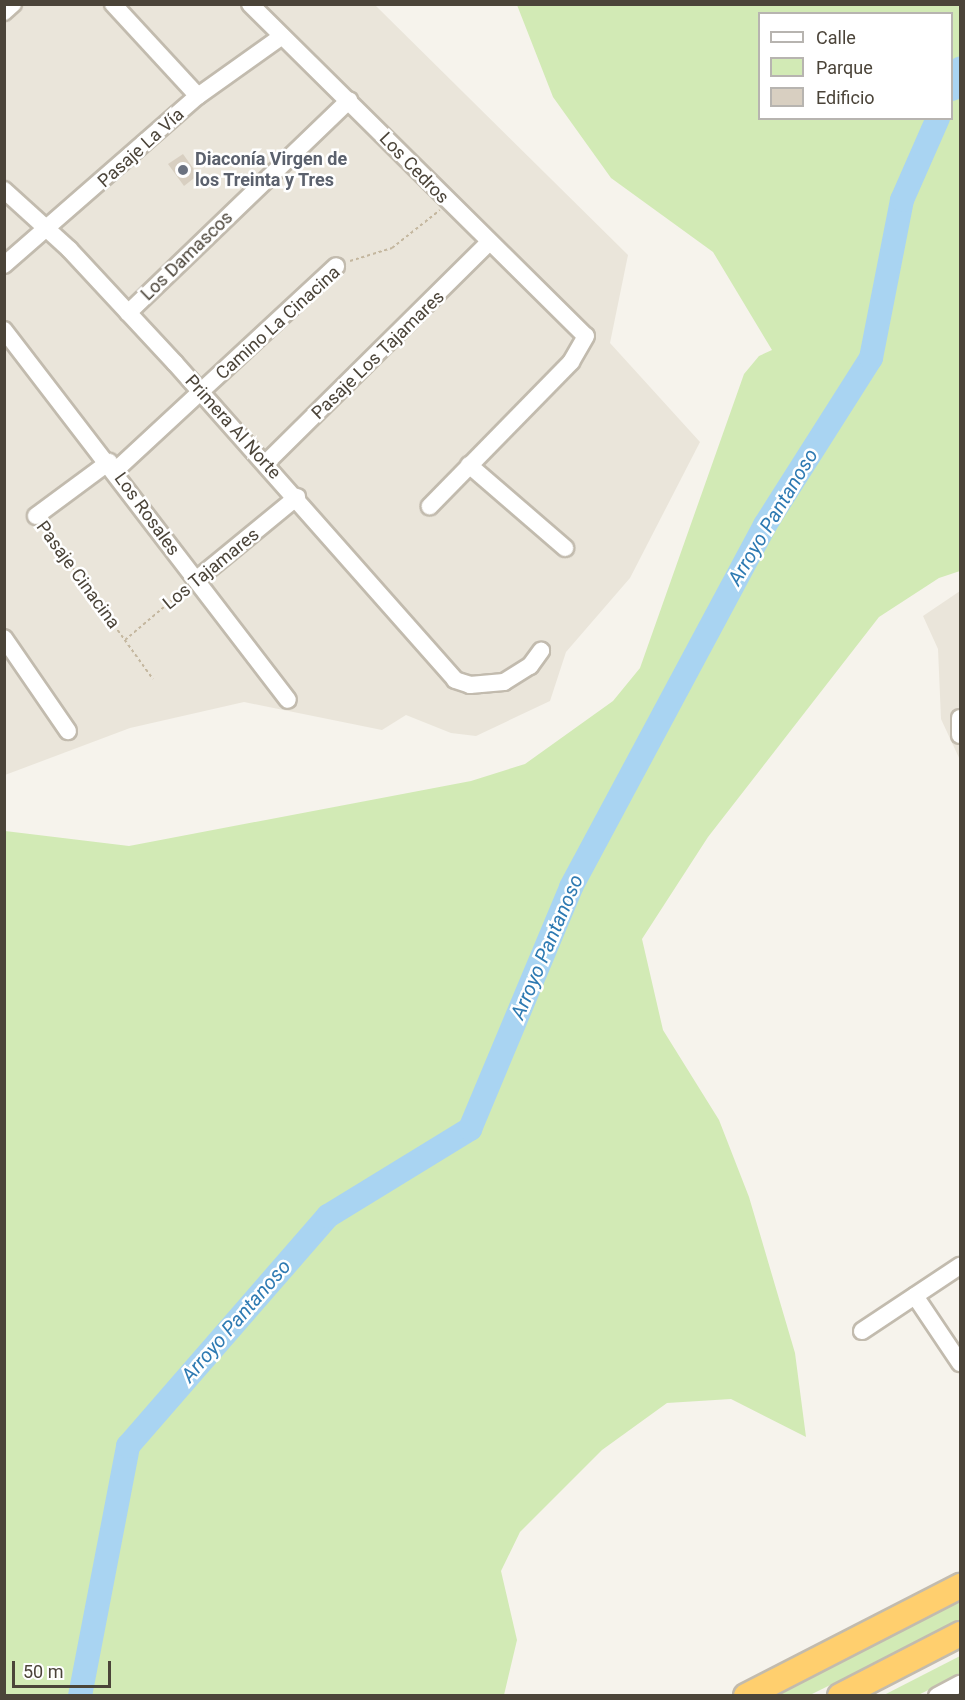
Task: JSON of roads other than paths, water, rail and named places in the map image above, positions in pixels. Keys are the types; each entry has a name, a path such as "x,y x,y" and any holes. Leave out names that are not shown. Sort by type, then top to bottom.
{"highway":[{"path":"746,1695 960,1586"},
{"path":"840,1695 960,1634"}],"street":[{"path":"4,12 13,4"},
{"path":"113,4 198,96"},
{"name":"Los Cedros","path":"250,4 350,100 487,244 582,329 585,344 572,362 469,465"},
{"name":"Pasaje La Vía","path":"4,265 49,231 198,96 282,36"},
{"name":"Los Damascos","path":"129,313 350,100"},
{"name":"Primera Al Norte","path":"4,190 49,231 129,313 297,497 449,675 461,684 504,682 530,666 541,651"},
{"name":"Pasaje Los Tajamares","path":"266,463 487,244"},
{"name":"Camino La Cinacina","path":"201,392 336,266"},
{"name":"Los Rosales","path":"4,330 112,466 288,700"},
{"name":"Pasaje Cinacina","path":"36,516 112,466 201,392"},
{"path":"430,506 469,465 565,548"},
{"name":"Los Tajamares","path":"196,580 297,497"},
{"path":"4,638 68,731"},
{"path":"960,718 960,735"},
{"path":"862,1331 960,1266"},
{"path":"915,1296 960,1363"},
{"path":"937,1695 960,1684"}],"waterway":[{"name":"Arroyo Pantanoso","path":"953,86 960,69"},
{"name":"Arroyo Pantanoso","path":"80,1696 128,1446 328,1216 470,1129 571,887 765,525 871,358 902,200 937,120"}],"place":[{"name":"Diaconía Virgen de los Treinta y Tres","path":"183,170"}]}
